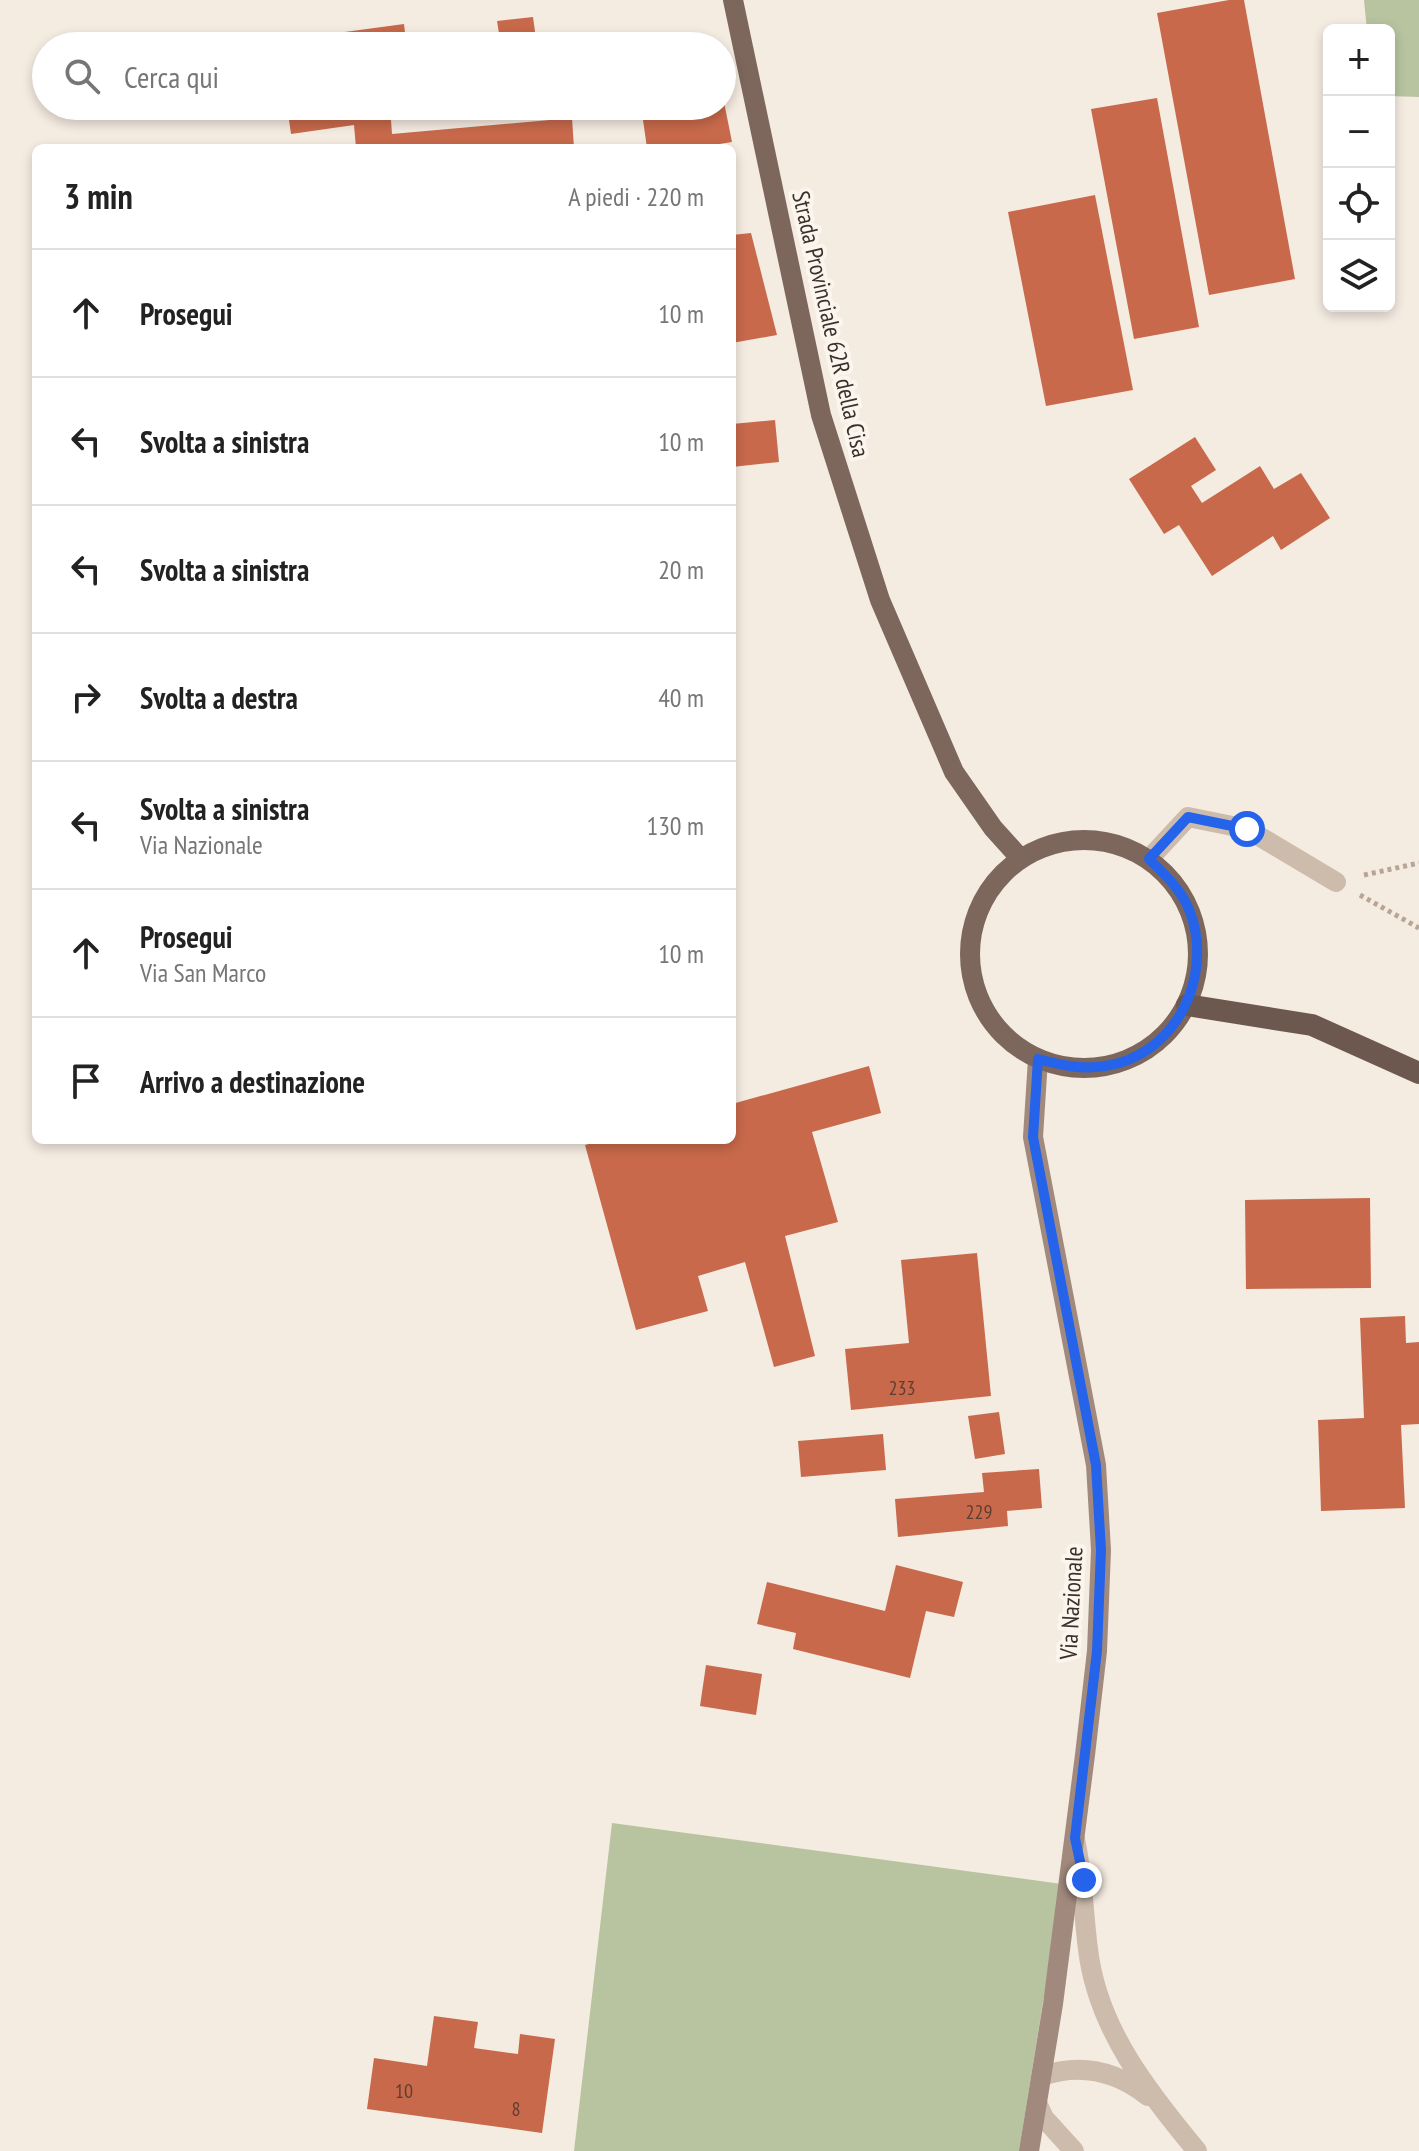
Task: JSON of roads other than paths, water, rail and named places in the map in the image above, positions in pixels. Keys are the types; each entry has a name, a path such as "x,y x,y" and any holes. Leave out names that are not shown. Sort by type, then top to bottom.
{"highway":[{"path":"1187,1005 1312,1025 1419,1073"}],"main road":[{"name":"Strada Provinciale 62R della Cisa","path":"733,0 821,415 880,600 954,772 993,828 1021,859"},
{"path":"1085,840 1119,845 1149,859 1173,882 1190,910 1198,941 1197,974 1187,1005 1167,1034 1139,1054 1107,1066 1072,1068 1038,1059 1009,1040 986,1013 973,981 970,946 978,912 995,882 1021,859 1052,845 1085,840"},
{"name":"Via Nazionale","path":"1029,2151 1075,1838 1097,1651 1101,1550 1096,1465 1033,1137 1038,1059"}],"street":[{"path":"1149,859 1188,817 1247,829 1336,882"},
{"path":"1075,1838 1084,1880 1088,1950 1095,1985 1114,2036 1160,2107 1197,2151"},
{"path":"1042,2076 1059,2070 1111,2074 1132,2084 1160,2107"},
{"path":"1037,2103 1044,2118 1074,2151"}]}
